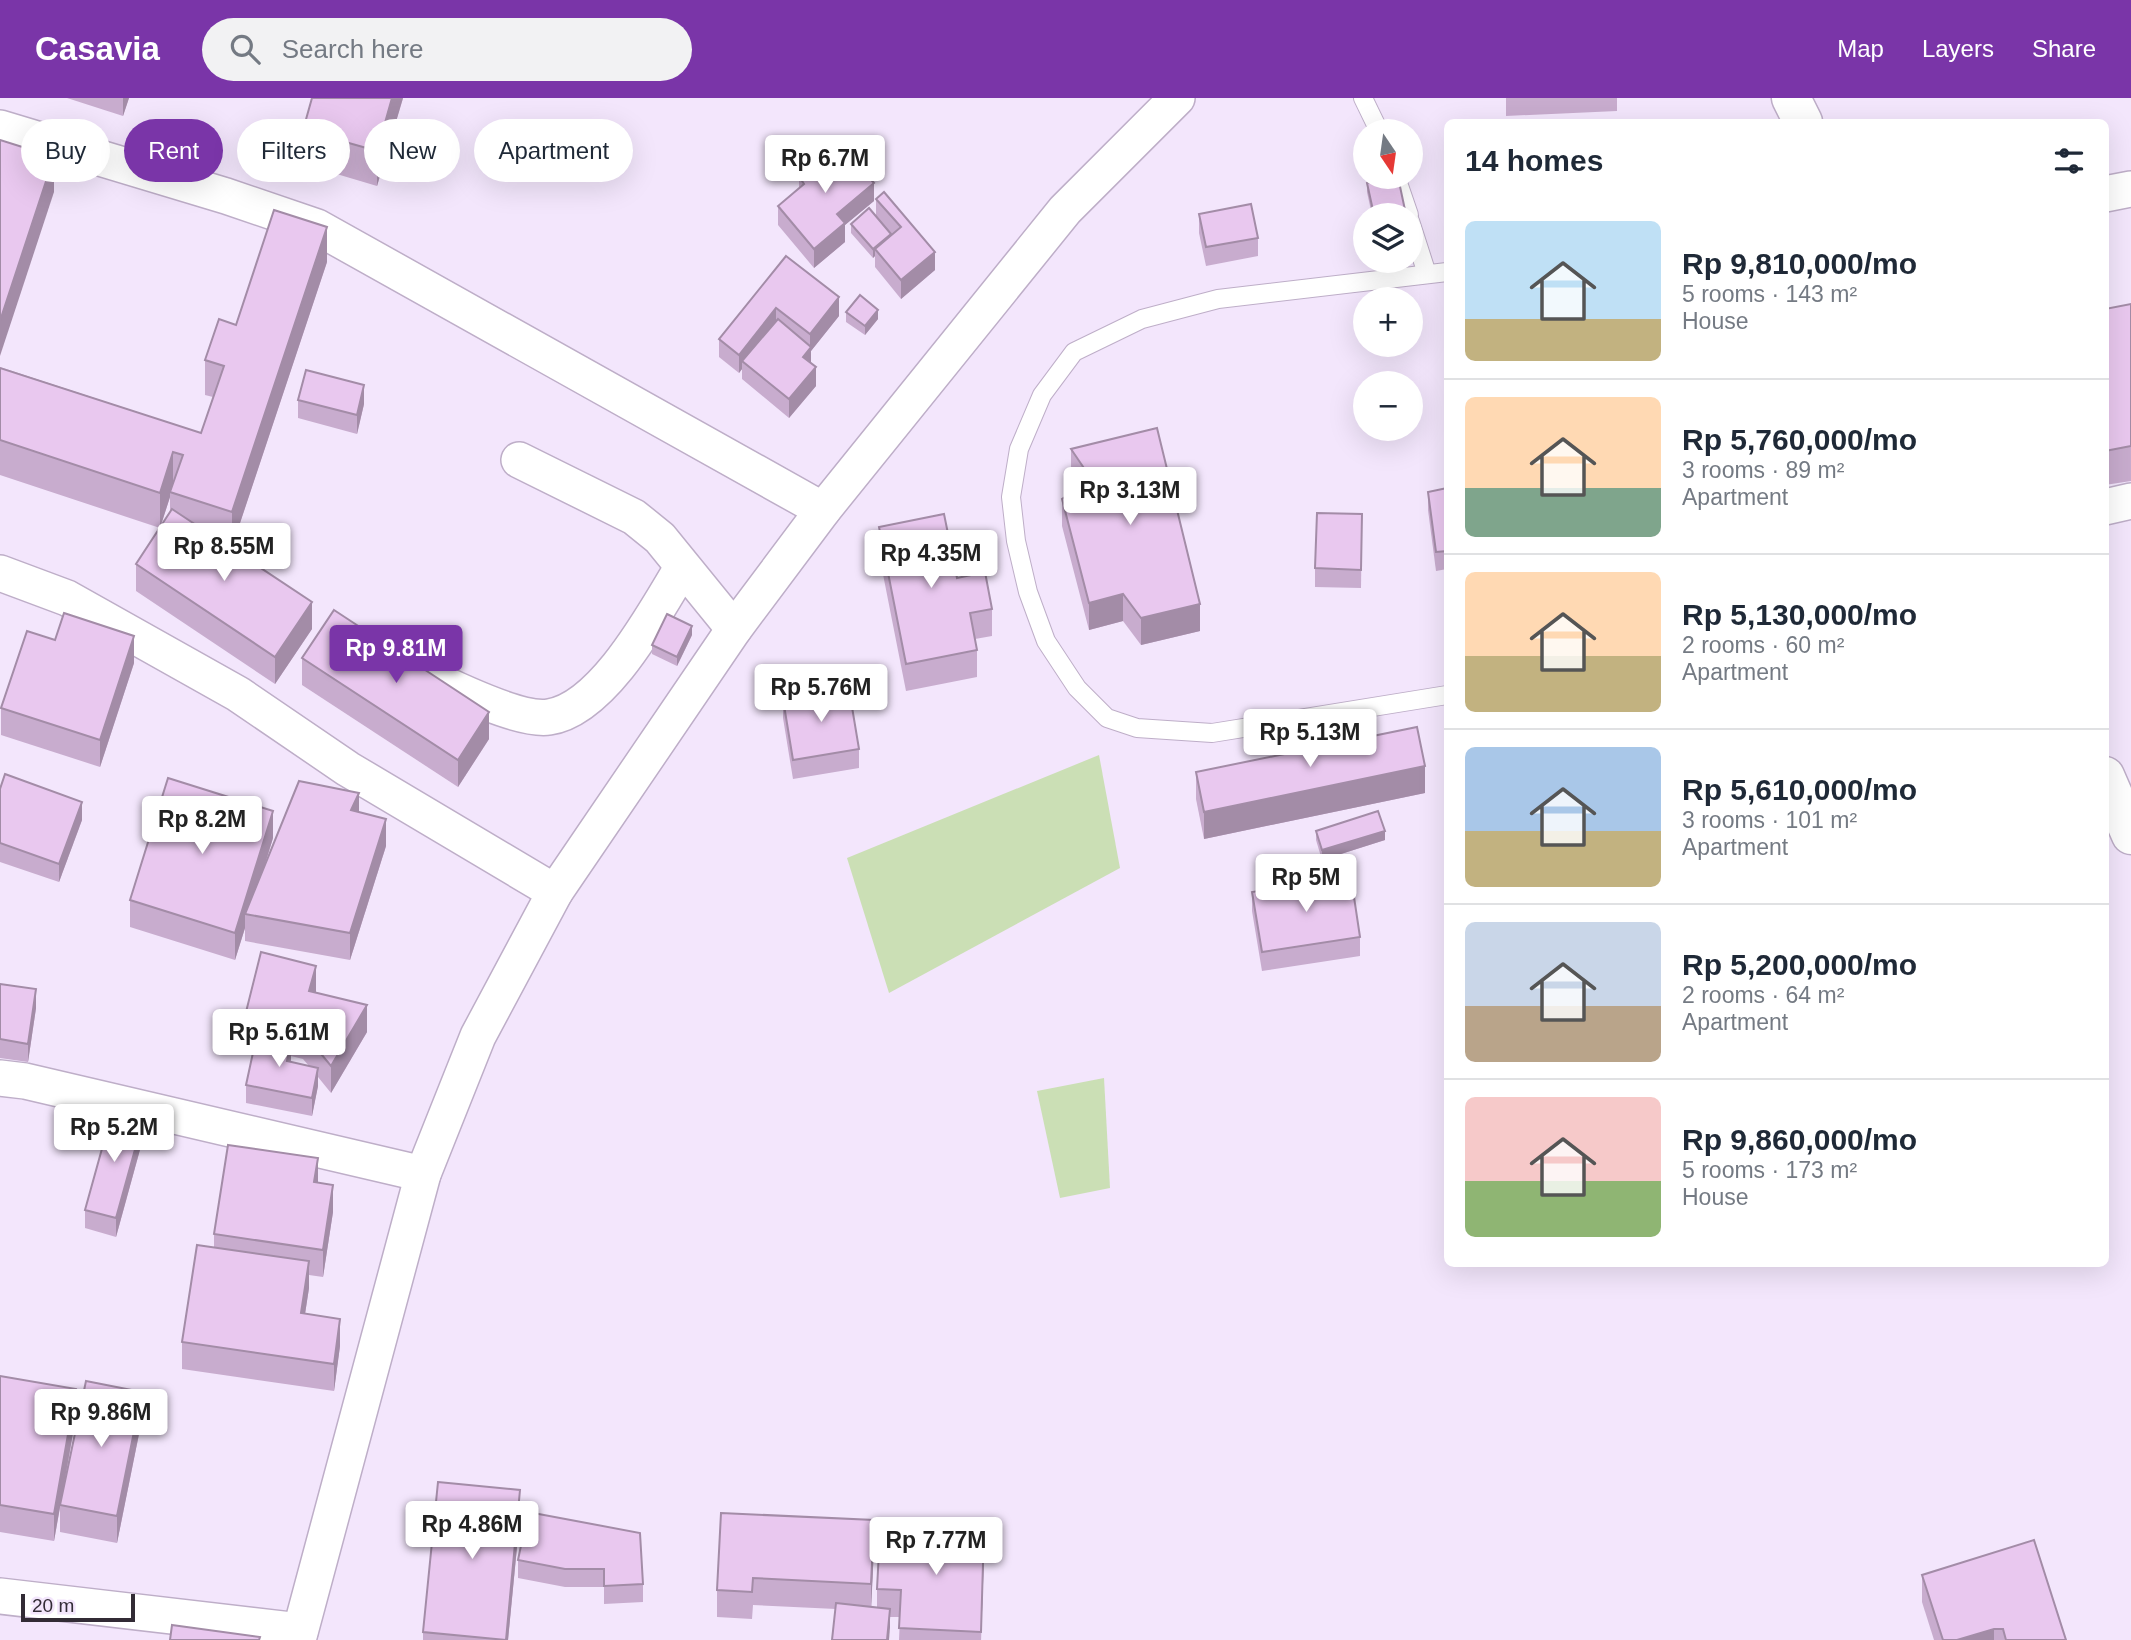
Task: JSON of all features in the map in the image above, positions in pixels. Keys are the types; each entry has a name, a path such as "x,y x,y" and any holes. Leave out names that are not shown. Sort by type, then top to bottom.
{"main road":[{"path":"1791,98 1802,119"}],"street":[{"path":"0,1596 299,1636 423,1174 478,1036 555,892 734,629 823,510 1065,210 1177,98"},
{"path":"0,128 226,196 317,227 823,510"},
{"path":"2109,193 2131,188"},
{"path":"519,460 635,517 660,538 734,629"},
{"path":"2109,506 2131,501"},
{"path":"387,657 461,692 526,715 547,718 580,704 603,682 653,616 682,568"},
{"path":"0,573 67,598 238,694 348,769 555,892"},
{"path":"0,1078 25,1081 423,1174"}],"lane":[{"path":"1363,98 1373,119"},
{"path":"1423,262 1427,274"},
{"path":"1444,272 1218,299 1142,319 1074,352 1042,395 1019,449 1011,497 1016,541 1028,592 1046,641 1077,688 1107,718 1137,728 1212,733 1444,695"}],"green space":[{"path":"1099,755 1120,868 889,993 847,858"},
{"path":"1104,1078 1110,1188 1060,1198 1037,1091"}],"building":[{"path":"312,98 392,98 386,119 364,119 364,147 350,143 350,119 306,119"},
{"path":"0,140 21,147 21,182 46,182 0,321"},
{"path":"839,143 874,183 837,214 845,223 814,249 778,206 804,184 799,176"},
{"path":"1368,189 1401,189 1404,203 1371,203"},
{"path":"884,192 935,252 901,280 875,249 901,227 876,199"},
{"path":"1251,204 1258,238 1206,247 1199,214"},
{"path":"869,208 891,234 873,249 851,224"},
{"path":"274,210 327,227 232,512 170,492 183,455 173,452 160,493 0,440 0,368 201,433 224,366 205,360 219,319 236,325"},
{"path":"786,256 839,297 810,334 776,308 739,355 719,339"},
{"path":"860,295 878,310 865,326 846,312"},
{"path":"2131,304 2131,446 2109,450 2109,308"},
{"path":"778,319 811,347 803,357 816,367 789,399 742,361"},
{"path":"306,370 364,385 357,415 298,400"},
{"path":"1157,428 1200,604 1141,618 1123,594 1089,603 1062,499 1092,480 1071,449"},
{"path":"1444,489 1444,551 1436,552 1428,492"},
{"path":"172,509 312,602 275,657 136,564"},
{"path":"1317,513 1362,514 1361,570 1315,568"},
{"path":"944,514 957,578 985,572 992,609 970,613 977,650 906,664 879,527"},
{"path":"334,610 489,712 458,760 302,658"},
{"path":"64,613 134,636 100,740 1,708 27,631 55,640"},
{"path":"667,614 692,626 677,657 652,645"},
{"path":"849,689 859,749 793,760 783,699"},
{"path":"1417,727 1425,766 1204,812 1196,772"},
{"path":"5,774 82,802 59,864 0,843 0,789"},
{"path":"168,778 273,811 235,933 130,900"},
{"path":"299,781 359,793 351,810 386,819 350,933 245,914"},
{"path":"1378,811 1385,831 1322,850 1316,831"},
{"path":"1351,877 1360,937 1262,952 1252,892"},
{"path":"261,952 316,966 309,991 367,1005 331,1066 303,1032 245,1016"},
{"path":"0,984 36,989 28,1044 0,1039"},
{"path":"257,1034 291,1041 287,1061 318,1068 312,1098 246,1085"},
{"path":"113,1109 144,1117 116,1218 85,1210"},
{"path":"228,1145 318,1158 314,1182 333,1185 323,1250 214,1234"},
{"path":"197,1245 309,1261 301,1313 340,1319 334,1364 182,1342"},
{"path":"0,1376 76,1389 54,1514 0,1505"},
{"path":"86,1381 142,1392 117,1516 60,1505"},
{"path":"438,1482 520,1490 506,1640 423,1632"},
{"path":"528,1512 640,1533 643,1584 604,1586 604,1569 565,1569 518,1560"},
{"path":"721,1513 874,1520 871,1584 753,1578 752,1592 717,1590"},
{"path":"897,1525 984,1529 981,1632 899,1628 901,1590 877,1589 879,1551 897,1553"},
{"path":"2034,1540 2066,1640 2006,1640 2003,1629 1994,1629 1957,1640 1943,1640 1922,1575"},
{"path":"836,1603 890,1609 887,1640 832,1640"},
{"path":"172,1625 260,1637 259,1640 170,1640"}]}
